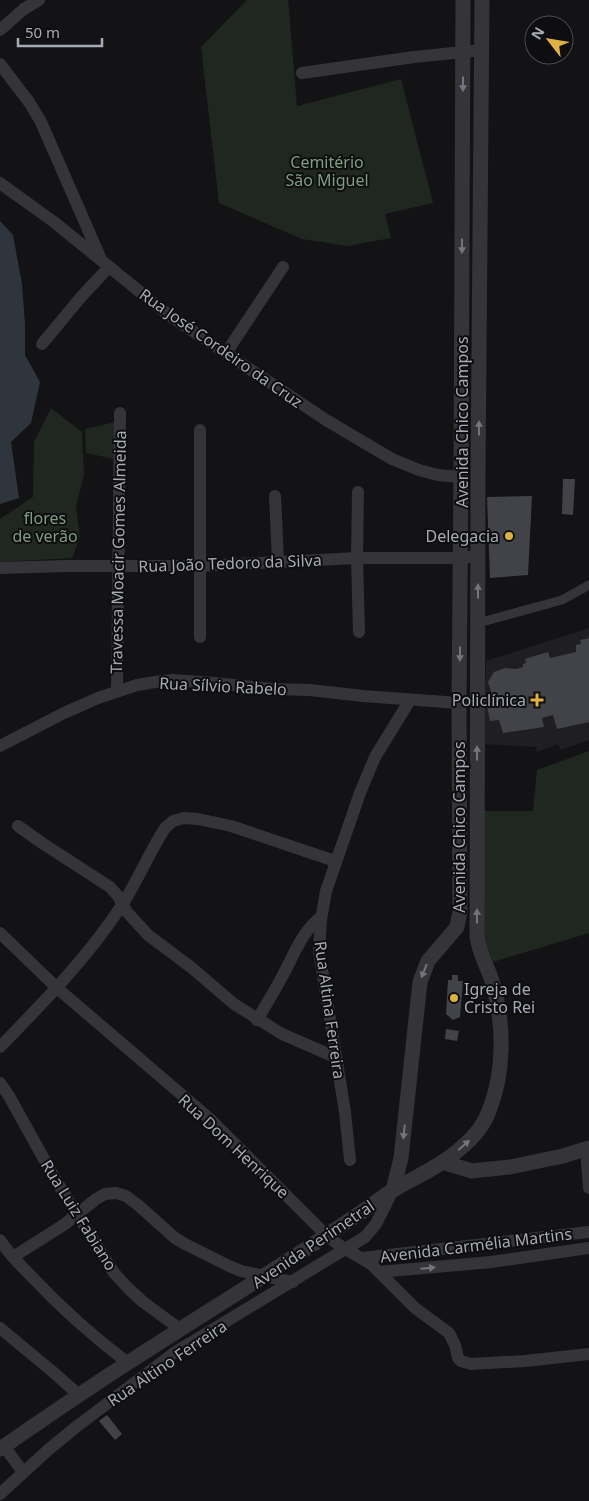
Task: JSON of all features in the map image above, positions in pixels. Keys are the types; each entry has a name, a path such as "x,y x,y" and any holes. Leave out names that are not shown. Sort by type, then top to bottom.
{"street":[{"path":"0,30 24,9 39,0"},
{"name":"Avenida Chico Campos","path":"393,1190 401,1158 420,982 428,961 457,927 458,922 462,477 463,0"},
{"name":"Avenida Chico Campos","path":"482,0 477,936 478,948 484,964"},
{"path":"302,72 482,50"},
{"path":"0,64 29,102 41,122 105,263 81,297 42,344"},
{"name":"Rua José Cordeiro da Cruz","path":"0,183 30,204 166,313 326,420 392,460 432,474 462,477"},
{"path":"226,353 283,267"},
{"path":"462,284 480,283"},
{"name":"Travessa Moacir Gomes Almeida","path":"117,691 120,413"},
{"path":"200,430 200,637"},
{"path":"358,492 358,632"},
{"path":"276,496 278,561"},
{"name":"Rua João Tedoro da Silva","path":"0,568 199,566 357,558 460,558 478,556"},
{"path":"478,623 562,600 589,585"},
{"name":"Rua Sílvio Rabelo","path":"0,746 64,713 117,691 172,680 459,703"},
{"name":"Rua Altina Ferreira","path":"350,1160 330,1010 319,951 321,917 335,861 360,793 375,757 410,700"},
{"path":"459,798 478,798"},
{"path":"0,1047 57,988 102,933 122,904 165,828 173,821 184,818 198,819 231,826 335,861"},
{"path":"18,826 110,887 118,896 127,912 148,934 234,1004 282,1034 335,1057"},
{"path":"258,1020 303,936 321,917"},
{"name":"Rua Dom Henrique","path":"0,933 57,988 210,1119 327,1236 362,1258 415,1308 449,1333 455,1345 458,1358 461,1361 471,1364 525,1361 589,1354"},
{"name":"Avenida Perimetral","path":"2,1448 180,1329 327,1236 393,1190 442,1162 467,1142 482,1125 489,1112 498,1081 501,1032 498,1005 492,981 484,964"},
{"name":"Rua Luiz Fabiano","path":"0,1083 55,1179 114,1273 143,1302 180,1329"},
{"path":"442,1162 472,1172 510,1167 588,1149 589,1188"},
{"name":"Rua Altino Ferreira","path":"0,1494 76,1427 174,1353 364,1237 381,1215 393,1190"},
{"path":"13,1257 65,1224 96,1199 105,1194 116,1193 126,1196 184,1244 229,1266 293,1282"},
{"name":"Avenida Carmélia Martins","path":"362,1258 589,1232"},
{"path":"0,1240 43,1289 98,1340 128,1363"},
{"name":"Avenida Carmélia Martins","path":"379,1272 491,1262 589,1248"},
{"path":"0,1328 79,1395"},
{"path":"164,1340 174,1353"},
{"path":"2,1448 23,1472"}],"shaded area":[{"path":"0,221 13,235 22,284 25,355 40,382 31,423 11,442 19,498 0,504"},
{"name":"Policlínica","path":"589,628 589,740 561,750 558,744 537,752 536,747 483,744 486,661"}],"green space":[{"name":"Cemitério São Miguel","path":"247,0 288,0 297,106 401,79 433,203 385,214 391,238 347,246 302,239 219,203 201,47"},
{"name":"flores de verão","path":"51,408 82,432 84,475 76,506 80,537 72,558 0,562 0,519 33,497 34,442"},
{"path":"120,421 114,459 86,453 85,429"},
{"path":"589,751 589,933 493,962 483,942 484,811 533,811 537,770"}],"building":[{"path":"563,479 575,479 573,515 562,514"},
{"name":"Delegacia","path":"532,496 528,575 490,578 487,497"},
{"name":"Policlínica","path":"589,638 589,722 557,729 553,715 542,718 544,727 503,733 499,720 490,721 485,697 492,695 488,682 494,672 505,668 516,669 523,667 523,664 526,663 525,659 548,652 550,658 576,652 576,645 581,644 580,640"},
{"name":"Igreja de Cristo Rei","path":"452,975 458,975 458,981 463,981 460,1017 453,1020 446,1014 448,980 452,980"},
{"path":"446,1029 459,1031 457,1041 445,1039"},
{"path":"107,1415 122,1434 115,1440 99,1421"}],"place":[{"name":"Delegacia","path":"509,536"},
{"name":"Policlínica","path":"537,700"},
{"name":"Igreja de Cristo Rei","path":"454,998"}]}
